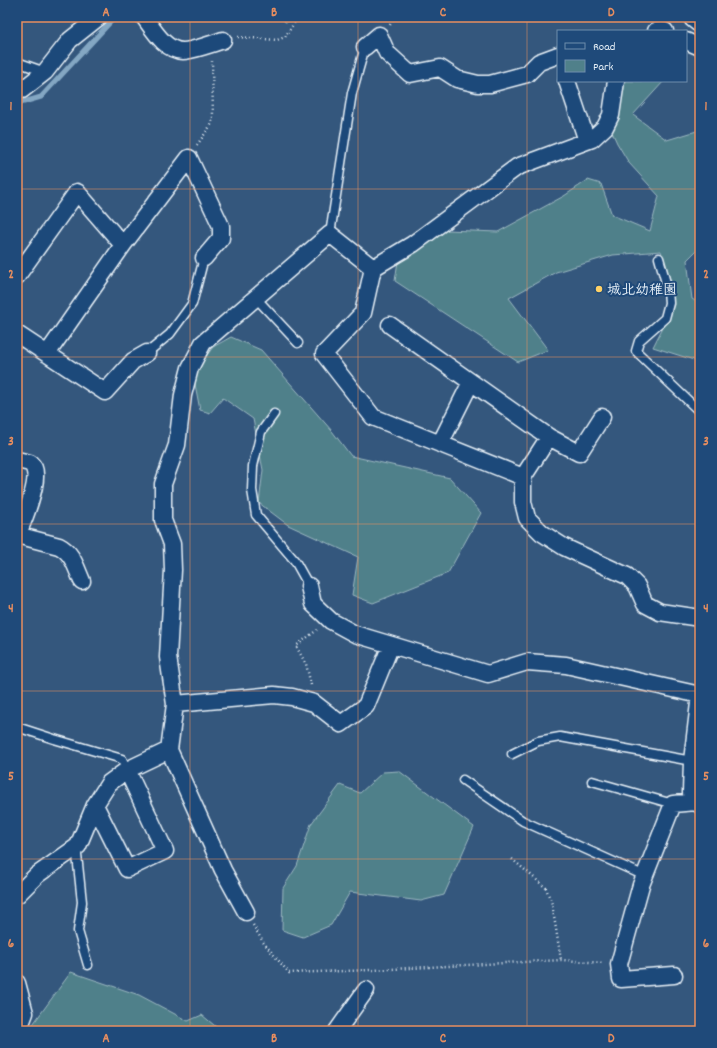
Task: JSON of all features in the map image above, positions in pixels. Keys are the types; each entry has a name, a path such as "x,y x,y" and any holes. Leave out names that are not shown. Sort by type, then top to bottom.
{"street":[{"path":"17,91 22,90 45,72 70,40 99,17"},
{"path":"144,17 163,41 173,48 183,51 216,42"},
{"path":"695,17 700,21"},
{"path":"365,47 379,35 388,53 410,74 440,68 457,79 478,84 490,84 527,74 539,62 557,55"},
{"path":"687,41 700,47"},
{"path":"567,82 587,141"},
{"path":"523,477 373,417 324,354 363,313 373,268 413,244 517,167 592,139 605,127 611,115 616,82"},
{"path":"47,354 123,245 189,158 222,226 221,238 204,258"},
{"path":"17,276 77,192 123,245"},
{"path":"246,912 223,870 169,750 175,704 168,658 173,570 172,544 163,520 163,484 177,445 183,395 190,368 204,343 255,297 330,234 373,268"},
{"path":"390,325 549,437 579,453 602,417"},
{"path":"17,334 105,392 133,361 147,354"},
{"path":"440,444 471,382"},
{"path":"549,437 523,477 523,502 527,518 542,533 564,547 627,576 636,586 645,604 660,612 700,618"},
{"path":"17,460 30,463 34,468 35,474 30,503 17,536 59,546 65,549 71,555 82,581"},
{"path":"309,586 313,604 331,621 355,634 488,674 527,662 566,665 700,695 692,761 691,793 698,804"},
{"path":"175,704 274,695 292,697 314,703 333,716 341,724 366,706 391,645"},
{"path":"17,895 37,875 78,846 95,805 109,783 127,770 169,750"},
{"path":"95,805 127,870 164,851 127,770"},
{"path":"674,975 621,979 619,964 645,876 673,804 698,804"},
{"path":"17,983 25,1013 17,1028"},
{"path":"337,1031 366,990"}],"lane":[{"path":"330,234 352,93 365,47"},
{"path":"17,62 45,72"},
{"path":"147,354 170,334 192,304 204,258"},
{"path":"659,258 668,290 669,303 665,318 639,341 636,351 700,412"},
{"path":"255,297 298,343"},
{"path":"274,414 261,432 253,466 252,490 256,516 295,561 309,586"},
{"path":"17,727 122,759 127,770"},
{"path":"512,754 538,741 560,737 692,761"},
{"path":"463,780 523,821 645,876"},
{"path":"592,781 673,804"},
{"path":"78,846 77,855 82,902 78,931 88,965"}],"path":[{"path":"189,158 211,125 213,118 212,66 216,42 241,36 277,40 285,37 298,17"},
{"path":"314,703 306,664 296,646 331,621"},
{"path":"512,859 546,888 552,904 561,960"},
{"path":"246,912 263,942 290,973 561,960 619,964"}],"green space":[{"path":"280,17 324,17 285,22"},
{"path":"625,82 663,82 633,115 667,140 700,130 700,247 687,260 692,299 700,304 700,362 653,347 674,305 661,251 613,255 556,272 509,298 548,350 518,362 395,281 398,261 446,230 498,232 564,196 588,180 601,184 612,215 650,231 659,196 629,163 612,132 617,100"},
{"path":"231,337 261,350 332,431 351,456 450,478 481,513 448,573 373,603 352,595 358,557 288,525 259,503 263,470 253,419 223,398 210,413 200,410 193,374 213,347"},
{"path":"399,771 474,827 444,895 421,901 350,892 331,925 303,937 282,930 283,888 297,866 311,824 340,785 360,793 383,772"},
{"path":"71,972 139,995 188,1021 202,1015 221,1031 28,1031"}],"waterway":[{"path":"17,104 41,97 115,17"}],"place":[{"name":"城北幼稚園","path":"599,289"}]}
